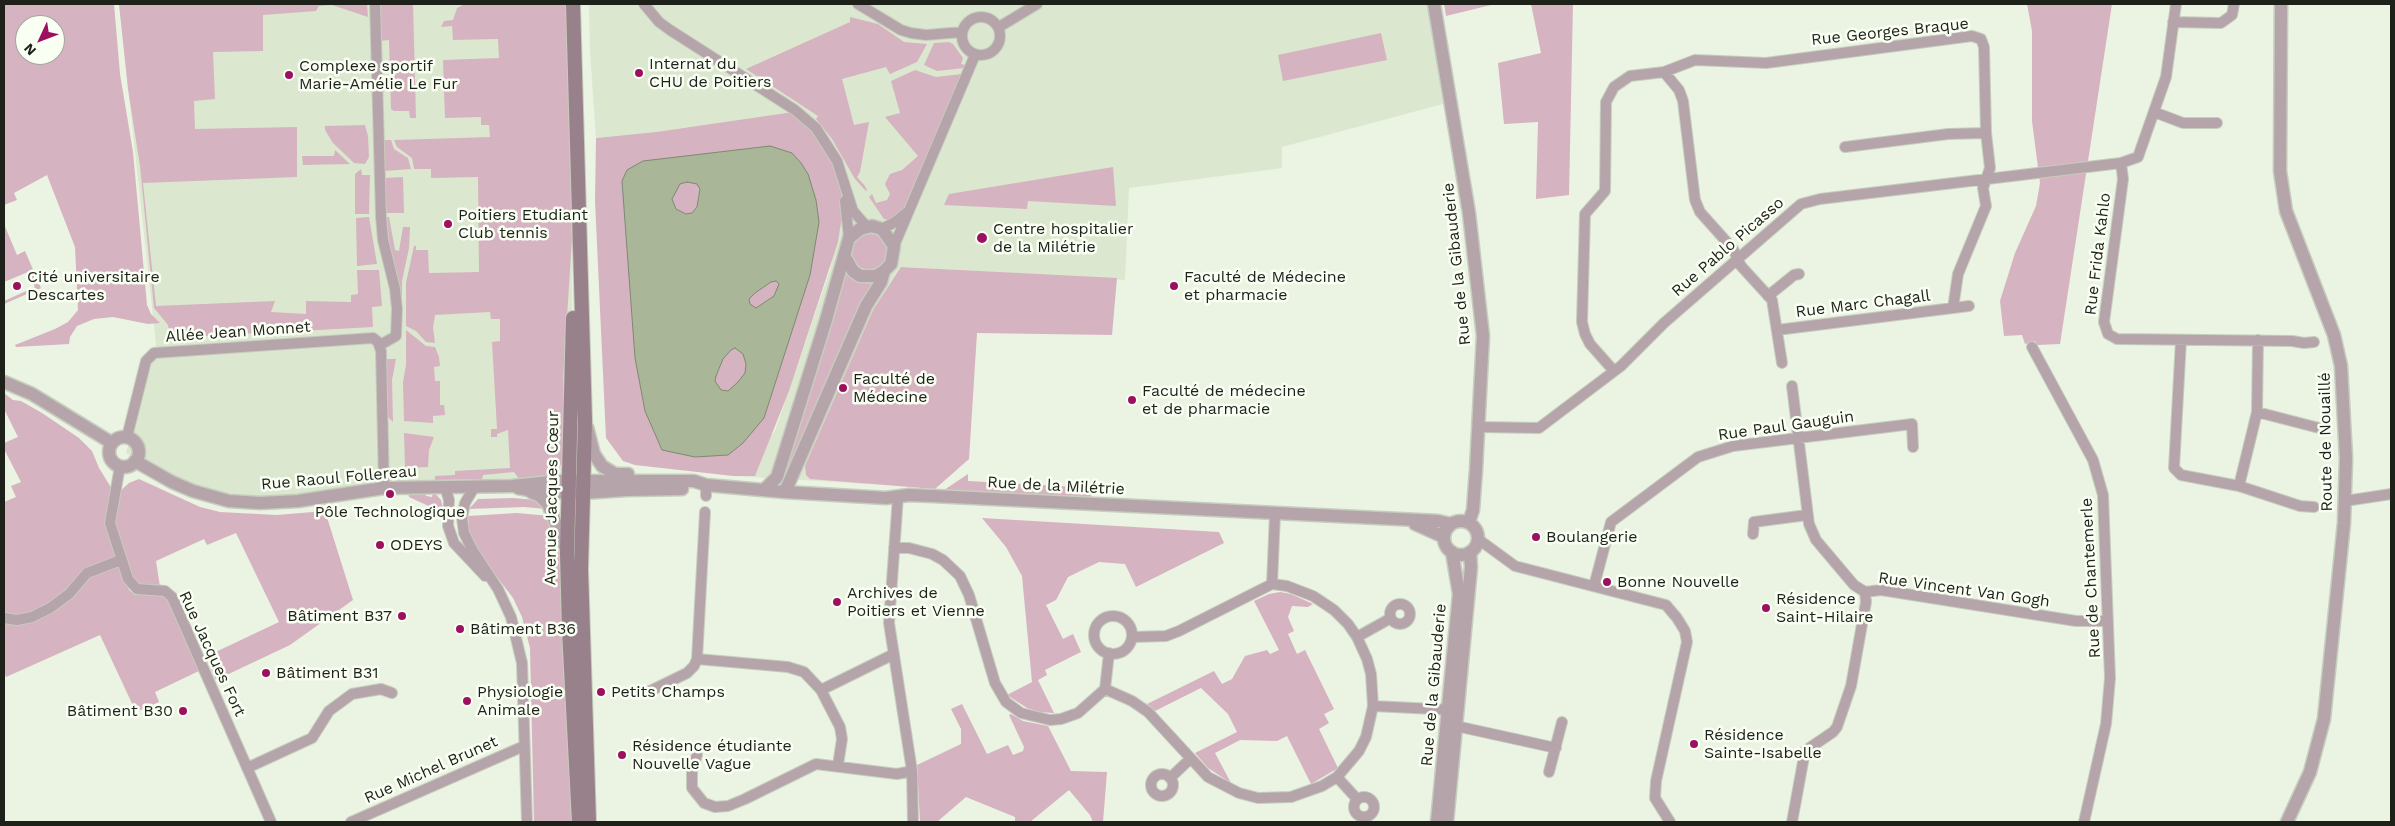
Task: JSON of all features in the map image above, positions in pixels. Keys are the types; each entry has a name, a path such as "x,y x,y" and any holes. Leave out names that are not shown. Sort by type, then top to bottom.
{"main road":[{"name":"Avenue Jacques Cœur","path":"573,4 576,174 585,421 582,578 589,822"},
{"name":"Avenue Jacques Cœur","path":"576,174 567,553 569,630 578,760 580,822"}],"street":[{"path":"375,4 381,217 383,240 395,290 397,310 396,336 380,345 384,488"},
{"path":"644,4 659,22 806,118 832,150 853,211 867,227"},
{"path":"858,4 901,30 911,33 926,35 962,32"},
{"path":"999,27 1037,4"},
{"name":"Rue de la Gibauderie","path":"1434,4 1469,213 1484,336 1473,510 1469,522"},
{"name":"Rue Pablo Picasso","path":"1479,427 1539,428 1614,371 1664,323 1792,210 1812,200 2121,163 2138,157 2166,77 2176,4"},
{"path":"2173,22 2220,23 2232,15 2234,4"},
{"name":"Route de Nouaillé","path":"2281,4 2280,171 2286,211 2334,335 2341,366 2346,449 2345,501 2324,719 2310,772 2288,822"},
{"path":"977,17 989,18 999,27 1000,38 996,49 986,55 976,55 966,48 962,32 967,22 977,17"},
{"name":"Rue Georges Braque","path":"1664,72 1695,60 1766,63 1972,36 1981,39 1984,47 1986,133 1990,168 1986,179"},
{"path":"845,257 853,271 860,276 876,276 884,271 894,258 894,246 908,211 976,55"},
{"path":"1614,371 1590,344 1582,322 1585,214 1605,192 1606,102 1614,86 1630,76 1664,72"},
{"name":"Rue Marc Chagall","path":"1664,72 1679,90 1683,101 1695,200 1700,212 1733,249 1741,266 1772,300 1782,363"},
{"path":"2154,112 2182,123 2217,123"},
{"path":"1845,147 1948,134 1986,133"},
{"name":"Rue Frida Kahlo","path":"2121,163 2123,178 2105,329 2108,334 2118,339 2314,342"},
{"name":"Rue Marc Chagall","path":"1953,308 1958,274 1986,206 1983,188 1986,179"},
{"path":"765,489 777,477 845,257 845,248 849,238 844,186"},
{"path":"882,230 908,211"},
{"path":"849,238 860,229 867,227 882,230 894,246"},
{"path":"785,492 866,306 881,282 884,271"},
{"path":"1768,296 1794,275 1799,274"},
{"name":"Rue Marc Chagall","path":"1777,330 1969,306"},
{"name":"Allée Jean Monnet","path":"127,437 146,360 157,352 370,338 375,338 380,345"},
{"path":"2181,340 2174,468 2181,475 2239,486 2300,506 2314,507"},
{"path":"2239,486 2257,412 2258,340"},
{"name":"Rue de Chantemerle","path":"2032,347 2083,440 2099,478 2104,510 2110,678 2106,724 2084,822"},
{"path":"4,382 32,394 112,443"},
{"name":"Rue Vincent Van Gogh","path":"1792,386 1809,524 1816,540 1854,585 1864,592 1881,590 2076,621 2108,621"},
{"path":"785,492 781,477 798,422 798,411"},
{"path":"2257,412 2319,428"},
{"path":"585,421 594,454 605,469 615,474 665,481"},
{"name":"Rue Paul Gauguin","path":"1594,586 1611,522 1690,462 1708,454 1734,446 1912,424 1913,446"},
{"path":"127,437 133,440 139,448 139,454 135,461 128,466 120,466 111,458 110,450 112,443 118,438 127,437"},
{"name":"Rue Raoul Follereau","path":"135,461 172,482 193,491 229,501 280,502 384,488 445,486 569,487"},
{"name":"Rue Jacques Fort","path":"120,466 110,524 128,579 137,590 165,591 172,596 271,822"},
{"name":"Rue de la Milétrie","path":"584,487 665,481 694,481 706,490"},
{"path":"445,486 449,500 448,526 454,544 498,589"},
{"path":"475,486 464,504 462,526 473,551 498,589 512,617 522,663 527,822"},
{"path":"512,486 540,496 548,504 567,553"},
{"path":"528,491 584,487"},
{"name":"Rue de la Milétrie","path":"584,487 626,490 765,489 785,492 886,498 933,496 1451,524"},
{"path":"2345,501 2391,494"},
{"path":"898,496 890,623 912,771 913,822"},
{"path":"646,693 687,673 694,666 697,659 705,512"},
{"path":"1272,584 1275,514"},
{"path":"1753,534 1754,522 1808,515"},
{"path":"1463,520 1469,522 1476,529 1477,544 1470,552 1458,554 1452,552 1446,546 1444,537 1451,524 1463,520"},
{"name":"Rue de la Milétrie","path":"1403,521 1421,526 1444,537"},
{"path":"1478,539 1515,566 1666,605 1677,618 1687,642 1656,781 1655,798 1670,822"},
{"path":"894,548 910,548 932,554 943,560 960,576 969,595 994,684 1000,694 1014,709 1029,717 1061,719 1078,712 1105,689 1109,653"},
{"name":"Rue de la Gibauderie","path":"1447,822 1456,726 1453,710 1459,594 1452,552"},
{"name":"Rue de la Gibauderie","path":"1437,822 1471,567 1470,552"},
{"path":"4,618 17,620 32,617 50,608 69,594 87,573 122,560"},
{"path":"1105,689 1132,701 1148,712 1208,777 1223,786 1258,798 1291,797 1322,786 1337,777 1359,751 1366,737 1373,706 1371,674 1357,637 1342,618 1325,603 1302,591 1272,584 1166,636 1133,637"},
{"path":"1792,822 1805,750 1838,727 1851,686 1866,602 1864,592"},
{"path":"1114,615 1120,616 1130,625 1133,637 1130,645 1117,654 1109,653 1098,647 1094,636 1095,629 1102,619 1114,615"},
{"path":"1357,637 1391,618"},
{"path":"821,690 894,654"},
{"path":"697,659 796,668 813,679 821,690 840,727 842,738 838,766"},
{"path":"247,768 312,738 329,711 352,694 381,688 392,693"},
{"path":"1373,706 1453,710"},
{"path":"1549,772 1562,722"},
{"path":"1456,726 1556,748"},
{"name":"Rue Michel Brunet","path":"351,822 524,746"},
{"path":"697,755 692,771 692,788 704,803 714,807 728,806 810,765 821,763 897,774 912,771"},
{"path":"1170,778 1190,759"},
{"path":"1337,777 1357,799"}],"shaded area":[{"path":"4,4 114,4 120,74 133,152 147,305 151,314 160,323 148,324 113,317 94,319 77,326 70,337 69,344 16,347 15,345 68,322 78,310 75,247 47,175 14,193 17,200 4,205"},
{"path":"119,4 569,4 574,477 289,496 240,497 213,493 188,485 126,453 156,344"},
{"path":"119,4 367,4 368,17 332,5 319,6 316,11 263,15 263,51 213,52 215,99 194,101 195,129 297,127 297,177 143,183 156,306 275,301 271,312 306,314 306,301 351,302 351,295 358,294 357,270 379,270 382,306 372,307 373,327 264,333 264,327 257,333 170,338 168,325 154,308 140,166 128,89"},
{"path":"378,4 413,4 416,118 410,118 409,111 394,111 391,109 389,40 379,41"},
{"path":"465,4 567,4 572,239 563,379 563,461 557,471 551,476 519,479 514,472 483,475 482,479 435,480 435,476 455,475 455,471 510,468 508,430 497,434 497,437 491,437 491,429 497,429 492,342 500,341 500,319 491,319 490,312 435,315 433,328 435,343 426,342 416,331 406,326 406,283 414,246 416,246 416,250 428,250 429,273 479,272 478,177 431,178 431,169 414,169 412,158 397,147 394,140 490,137 489,125 481,125 481,117 445,118 443,60 499,58 498,39 453,40 452,26 441,27 444,21 453,20 457,8"},
{"name":"Centre hospitalier de la Milétrie","path":"589,4 1428,4 1443,104 1282,147 1282,168 1129,188 1125,280 907,267 869,484 734,476 775,431 830,270 843,209 793,112 656,132 596,138 590,53"},
{"path":"1444,4 1495,4 1446,16"},
{"path":"1531,4 1573,4 1569,195 1536,199 1538,122 1504,124 1498,63 1541,53"},
{"path":"2027,4 2112,4 2060,344 2037,345 2035,341 2025,344 2022,335 2004,336 2000,301 2015,253 2036,206 2040,183 2032,121 2032,31"},
{"path":"850,17 878,24 904,42 927,44 917,62 890,74 886,67 842,79 854,125 869,122 860,172 857,177 865,186 866,191 855,179 832,139 816,119 818,116 746,69 850,22"},
{"path":"1381,33 1387,60 1283,81 1278,55"},
{"path":"949,42 953,44 963,58 961,64 965,65 964,68 937,71 924,65 934,43"},
{"path":"915,70 936,77 962,74 903,210 889,220 884,219 869,197 872,194 876,203 887,200 890,194 885,184 890,174 902,170 918,156 885,117 900,113 891,81"},
{"path":"793,112 810,125 829,153 841,190 843,209 838,242 789,391 755,476 733,476 635,465 623,461 606,438 595,201 596,138 656,132"},
{"path":"365,125 368,136 369,157 365,164 354,163 333,143 325,130 325,126"},
{"path":"382,140 391,140 394,149 408,158 411,169 385,171 383,168"},
{"path":"770,146 792,153 801,163 808,174 816,200 819,222 810,275 764,418 743,443 728,455 695,457 662,450 645,411 635,358 622,181 627,170 643,161","holes":["687,182 697,184 700,189 697,207 692,213 686,214 676,209 672,199 680,184","776,281 779,284 774,296 756,308 750,304 749,299 771,282","735,348 743,354 746,364 745,373 728,391 721,390 715,381 716,376 723,359"]},
{"path":"335,150 350,164 303,165 302,156 334,156"},
{"path":"1113,167 1116,206 1028,201 1027,209 944,205 949,194"},
{"path":"361,169 362,175 370,175 369,214 355,214 355,174"},
{"path":"403,177 404,213 384,213 384,178"},
{"path":"369,217 377,264 357,266 356,218"},
{"path":"387,217 389,217 395,250 399,251 403,227 410,227 409,248 402,281 402,306 390,257"},
{"path":"4,224 17,255 25,251 41,288 4,304 4,301 35,287 28,272 4,282"},
{"path":"870,234 883,239 888,252 883,265 870,270 857,265 852,252 857,239"},
{"path":"901,267 1117,278 1112,335 977,333 969,459 935,489 810,479 806,475 805,466 873,310"},
{"path":"844,271 858,282 874,284 792,468 787,467 832,323"},
{"path":"406,330 426,346 435,347 439,357 440,366 434,367 435,381 440,381 440,405 444,405 445,415 433,416 433,423 404,421 403,382 406,365"},
{"path":"386,359 396,359 392,380 393,422 388,417"},
{"path":"4,393 13,400 21,401 42,413 79,438 92,451 99,468 112,489 106,523 129,590 135,595 166,595 201,670 155,692 159,702 136,712 100,635 6,677 4,672 4,502 16,497 11,486 21,482 4,449 4,443 18,437 4,409"},
{"path":"404,433 434,437 429,450 428,467 405,468"},
{"path":"968,474 968,481 1097,488 1090,497 944,490"},
{"path":"139,479 200,507 220,512 277,515 325,511 353,600 290,645 216,680 205,657 279,622 236,533 207,545 204,539 156,561 160,587 141,586 133,579 114,527 119,492 129,483"},
{"path":"433,491 441,500 443,509 433,508 409,497 408,493 425,494 432,497"},
{"path":"513,498 537,500 546,509 524,507 469,509 478,499"},
{"path":"517,513 550,516 558,540 561,609 563,612 563,665 575,822 534,822 530,648 522,617 513,598 475,548 469,531 468,516"},
{"path":"982,518 1219,532 1224,543 1136,587 1125,564 1099,562 1068,577 1056,600 1046,605 1063,639 1073,634 1081,652 1045,670 1047,675 1038,680 1054,713 1039,712 1027,708 1007,695 1032,682 1022,576 1006,547"},
{"path":"1280,592 1291,594 1313,604 1308,607 1292,606 1288,617 1294,631 1288,634 1297,654 1305,650 1334,709 1324,714 1329,723 1319,729 1338,768 1311,784 1287,736 1277,741 1240,740 1215,753 1231,783 1208,768 1195,753 1237,732 1228,714 1201,688 1155,711 1147,704 1214,671 1222,684 1232,679 1245,656 1267,650 1270,654 1279,650 1254,601 1269,594"},
{"path":"962,704 987,754 1008,745 1013,755 1023,751 1024,747 1009,715 1011,714 1023,721 1048,726 1071,771 1107,772 1103,822 1093,822 1090,815 1069,790 1030,822 1015,822 1015,817 966,797 937,822 920,822 917,765 961,744 961,729 951,709"}],"place":[{"name":"Internat du CHU de Poitiers","path":"639,73"},
{"name":"Complexe sportif Marie-Amélie Le Fur","path":"289,75"},
{"name":"Poitiers Etudiant Club tennis","path":"448,224"},
{"name":"Centre hospitalier de la Milétrie","path":"982,238"},
{"name":"Cité universitaire Descartes","path":"17,286"},
{"name":"Faculté de Médecine et pharmacie","path":"1174,286"},
{"name":"Faculté de Médecine","path":"843,388"},
{"name":"Faculté de médecine et de pharmacie","path":"1132,400"},
{"name":"Pôle Technologique","path":"390,494"},
{"name":"Boulangerie","path":"1536,537"},
{"name":"ODEYS","path":"380,545"},
{"name":"Bonne Nouvelle","path":"1607,582"},
{"name":"Archives de Poitiers et Vienne","path":"837,602"},
{"name":"Résidence Saint-Hilaire","path":"1766,608"},
{"name":"Bâtiment B37","path":"402,616"},
{"name":"Bâtiment B36","path":"460,629"},
{"name":"Bâtiment B31","path":"266,673"},
{"name":"Petits Champs","path":"601,692"},
{"name":"Physiologie Animale","path":"467,701"},
{"name":"Bâtiment B30","path":"183,711"},
{"name":"Résidence Sainte-Isabelle","path":"1694,744"},
{"name":"Résidence étudiante Nouvelle Vague","path":"622,755"}]}
